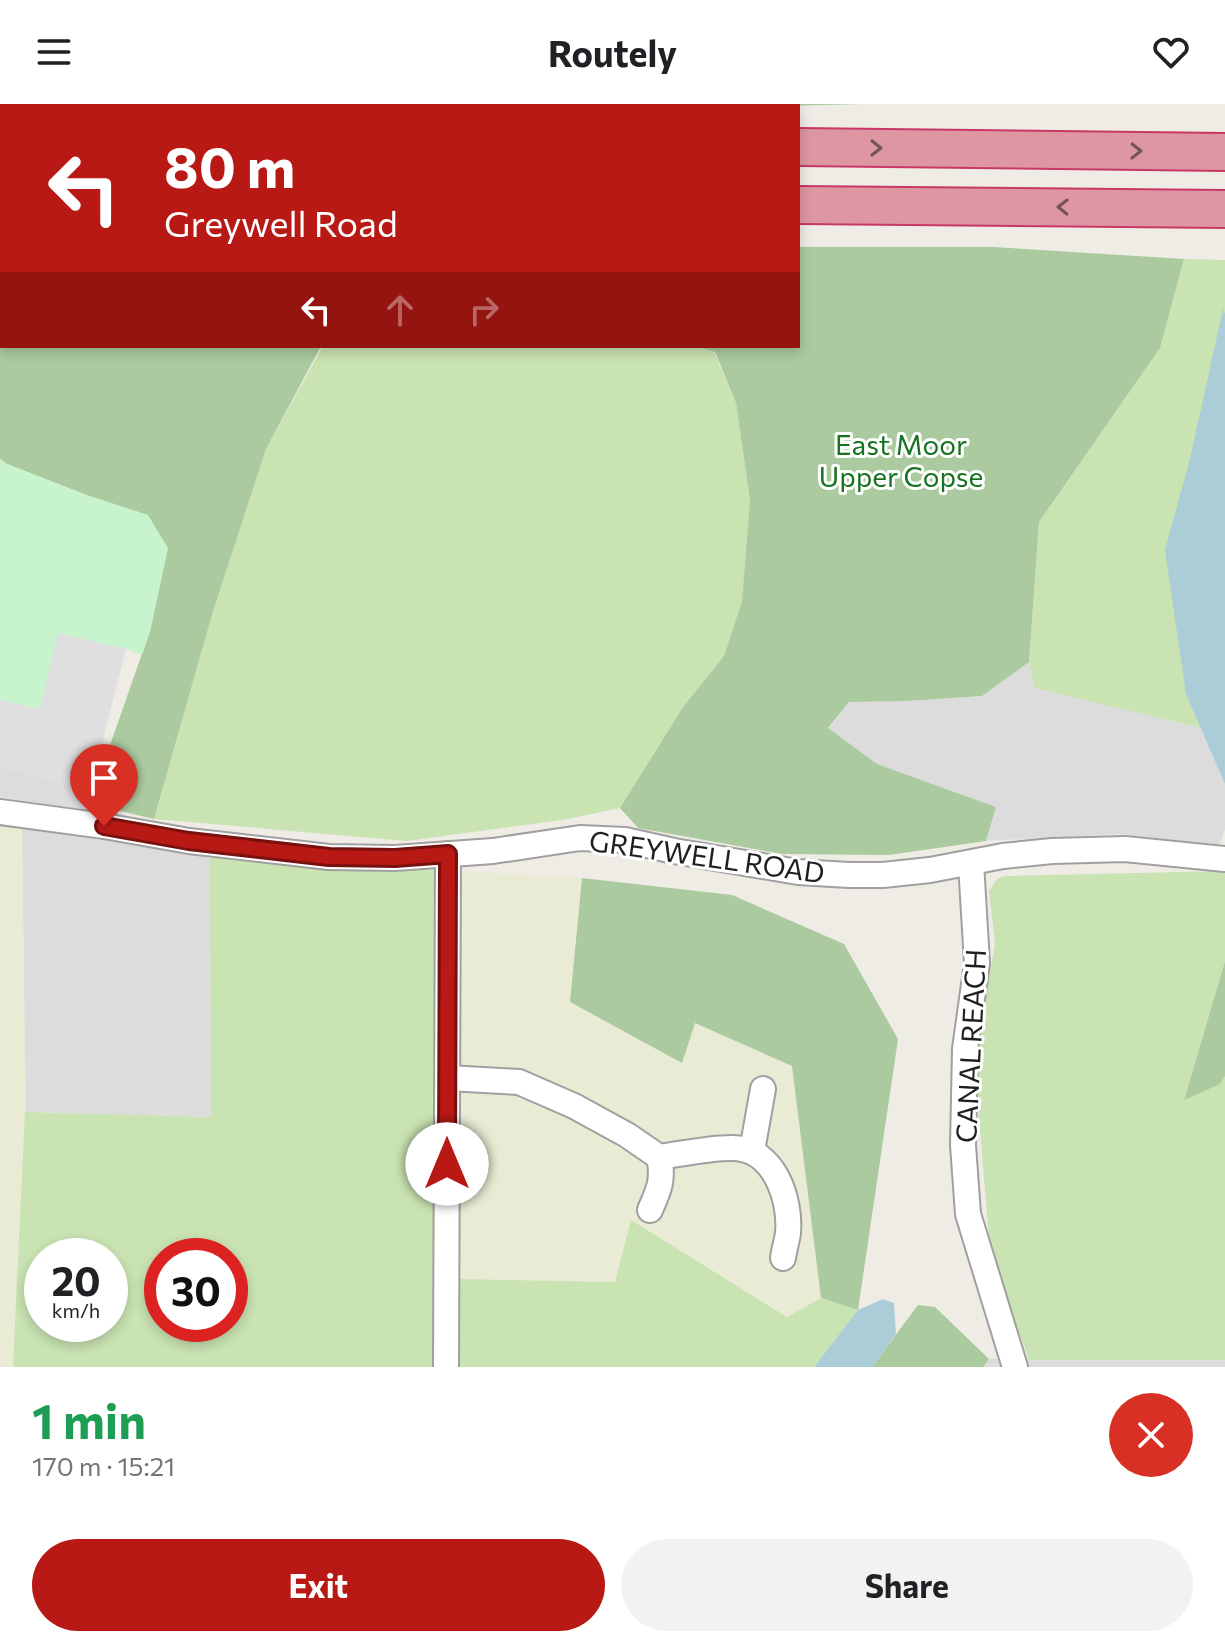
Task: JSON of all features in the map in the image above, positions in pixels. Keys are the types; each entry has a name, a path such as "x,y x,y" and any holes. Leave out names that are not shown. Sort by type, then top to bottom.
{"highway":[{"path":"800,147 1225,152"},
{"path":"800,205 1225,209"}],"street":[{"name":"GREYWELL ROAD","path":"0,812 189,841 329,857 395,858 493,851 580,838 625,840 798,872 849,875 914,872 1003,856 1052,851 1125,849 1225,859"},
{"path":"446,1367 448,854"},
{"name":"CANAL REACH","path":"971,863 977,963 965,1049 963,1145 968,1214 1015,1367"},
{"path":"448,1078 519,1082 574,1106 627,1135 659,1157 733,1148 752,1151 766,1162 779,1179 784,1196 788,1232 783,1258"},
{"path":"752,1151 763,1089"},
{"path":"650,1210 662,1181 659,1157"}],"shaded area":[{"path":"58,633 126,649 90,791 0,767 0,700 40,709"},
{"path":"1029,662 1035,688 1225,734 1225,829 1219,845 1121,834 986,841 996,807 877,764 828,729 849,702 982,696"},
{"path":"0,734 102,757 95,837 210,858 211,1117 25,1112 22,828 0,829"},
{"path":"989,1359 1225,1360 1225,1367 983,1367"}],"green space":[{"path":"800,104 863,104 800,106"},
{"name":"East Moor Upper Copse","path":"800,247 994,247 1184,259 1160,348 1039,522 1029,662 982,696 849,702 828,728 877,764 996,807 986,841 889,855 782,854 638,828 620,808 683,707 724,656 742,601 750,500 736,403 715,352 701,348 800,348"},
{"path":"1184,259 1225,260 1225,734 1035,688 1029,662 1039,522 1160,348"},
{"path":"0,348 320,348 266,449 213,611 154,819 99,806 101,771 151,628 147,515 89,496 0,459"},
{"path":"322,348 701,348 714,352 736,403 750,500 742,601 724,656 683,707 620,808 568,819 407,841 154,819 215,603 266,449"},
{"path":"0,459 89,496 148,515 168,548 142,655 126,649 40,709 0,700"},
{"path":"22,824 26,1127 13,1367 0,1367 0,826"},
{"path":"210,858 434,870 433,1367 13,1367 25,1112 211,1117"},
{"path":"457,871 582,878 570,1003 682,1062 694,1022 792,1066 821,1298 787,1317 631,1221 615,1282 457,1279"},
{"path":"1225,871 1225,961 1184,1099 1220,1084 1225,1076 1225,1360 1029,1360 990,1250 974,1058 995,944 989,891 997,879 1004,876"},
{"path":"582,878 732,895 844,944 898,1039 858,1310 821,1298 792,1066 695,1023 682,1063 570,1002"},
{"path":"1225,961 1225,1076 1220,1084 1184,1100"},
{"path":"631,1220 787,1317 821,1298 858,1310 814,1367 459,1367 457,1279 615,1282"},
{"path":"918,1305 935,1307 989,1359 983,1367 872,1367"}],"water":[{"path":"1223,309 1225,784 1186,694 1165,550 1190,459"},
{"path":"883,1299 894,1303 896,1334 872,1367 814,1367 858,1310"}],"route":[{"path":"104,826 189,841 329,857 395,858 448,854 447,1164"}]}
